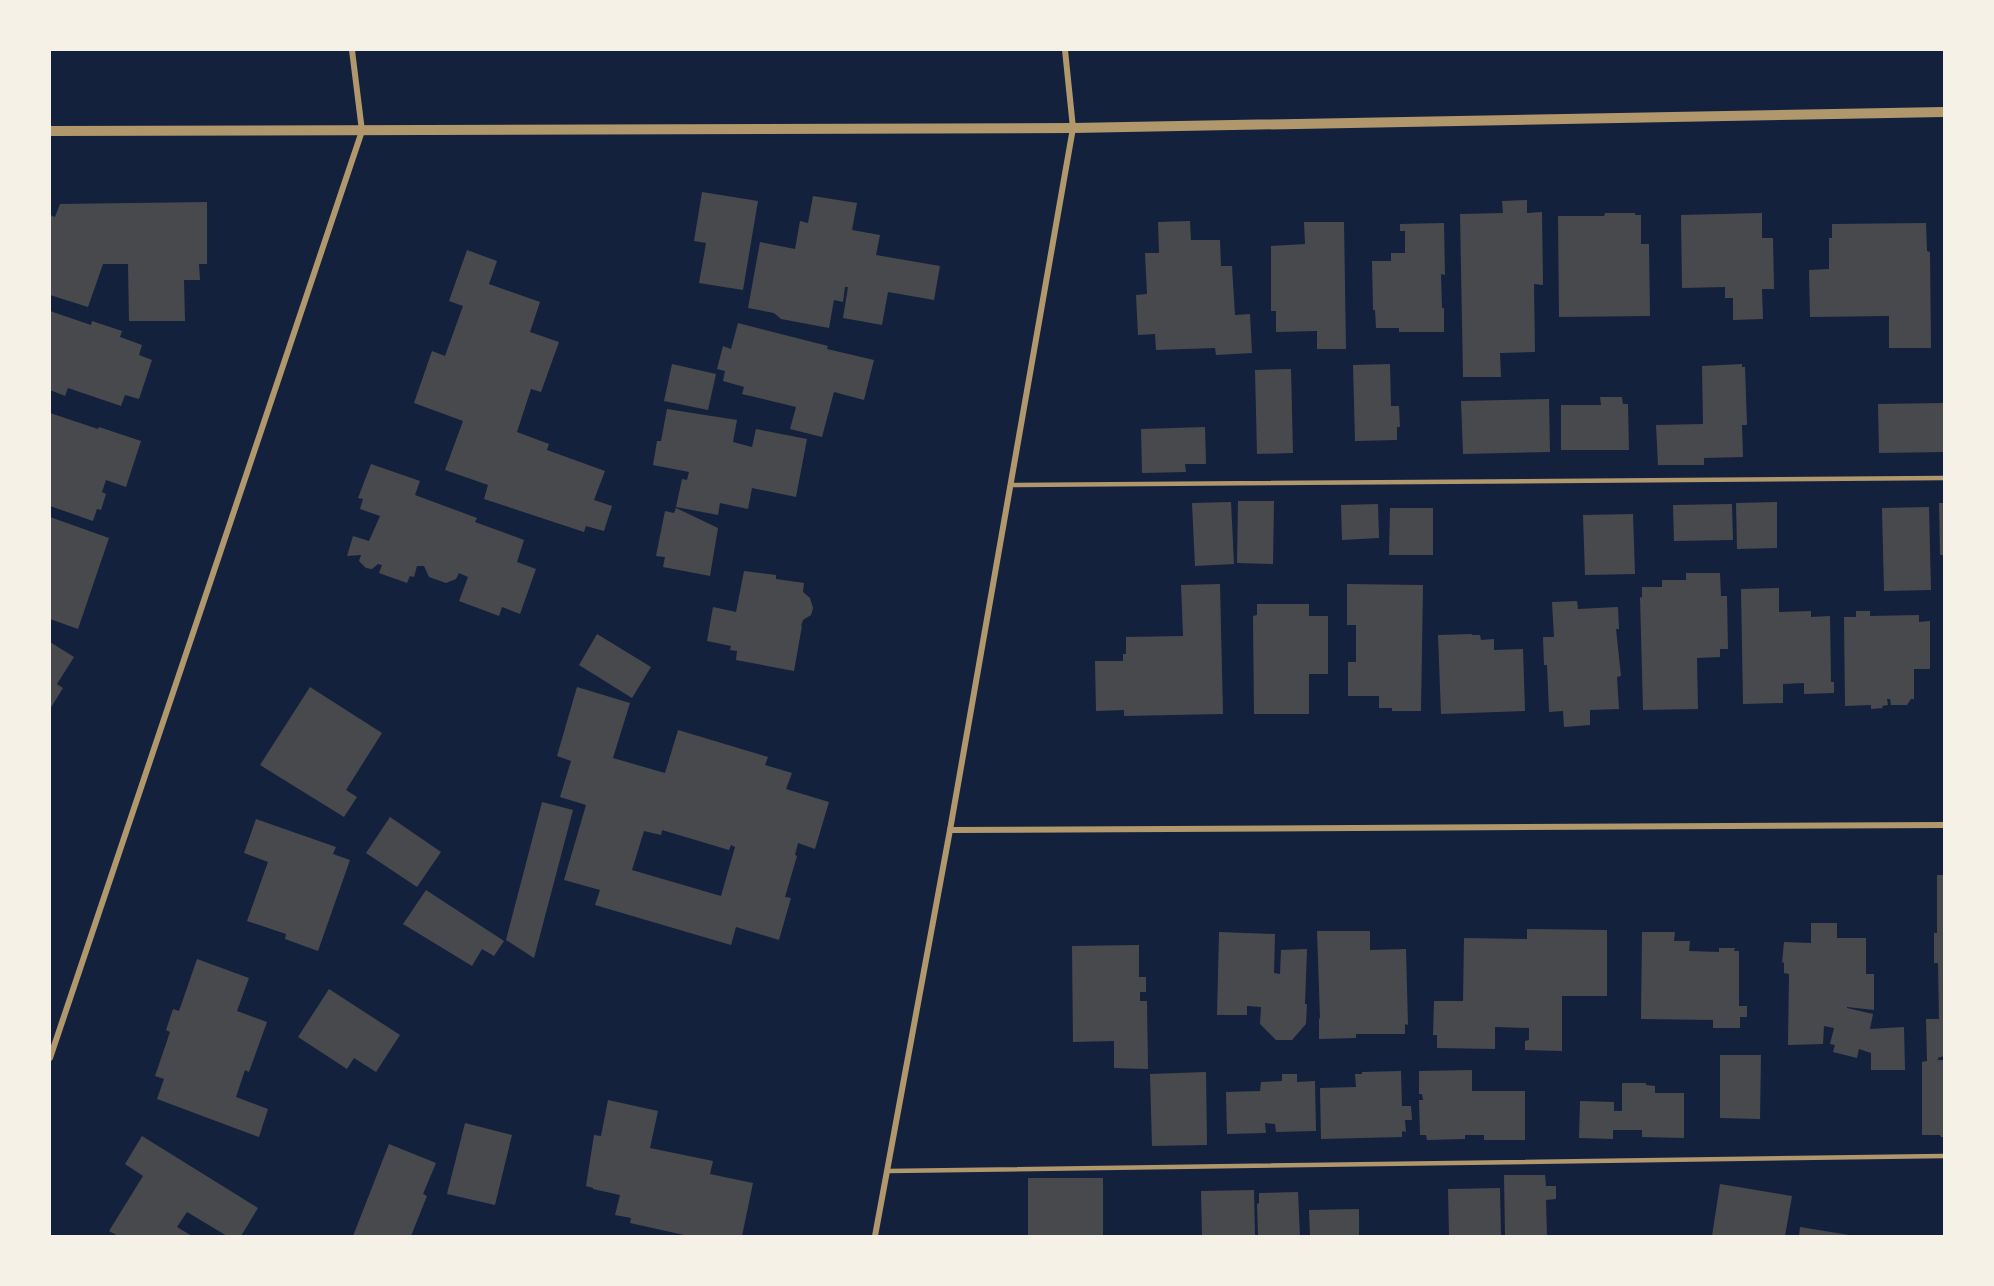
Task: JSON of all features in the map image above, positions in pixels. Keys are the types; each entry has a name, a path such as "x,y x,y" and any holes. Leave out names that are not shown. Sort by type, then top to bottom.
{"street":[{"path":"50,1058 362,131 352,50"},
{"path":"875,1236 950,830 1073,128 1065,50"},
{"path":"50,131 1073,128 1944,112"},
{"path":"950,830 1944,825"}],"lane":[{"path":"1011,485 1944,478"},
{"path":"888,1171 1944,1156"}],"building":[{"path":"702,192 758,201 743,290 699,283 706,243 694,241"},
{"path":"813,196 857,203 852,230 880,235 876,255 940,266 934,300 888,292 882,325 843,318 848,287 845,287 843,302 834,300 829,328 781,319 774,313 748,308 760,242 795,249 800,221 808,223"},
{"path":"1527,200 1527,213 1542,212 1543,285 1534,284 1535,352 1500,353 1501,377 1463,377 1460,214 1503,213 1502,201"},
{"path":"207,202 207,264 199,264 200,280 184,280 185,321 129,321 128,264 103,264 88,307 50,295 50,215 55,217 60,204"},
{"path":"1605,213 1641,215 1641,244 1649,244 1650,316 1559,317 1558,216 1604,216"},
{"path":"1762,213 1762,238 1773,238 1774,289 1762,289 1763,319 1733,320 1733,298 1725,298 1725,287 1682,288 1681,215"},
{"path":"1190,221 1191,240 1220,240 1221,266 1232,266 1235,315 1250,314 1252,353 1216,355 1215,348 1156,350 1155,334 1138,335 1136,295 1147,294 1145,253 1159,253 1158,222"},
{"path":"1304,222 1344,222 1346,349 1317,349 1317,331 1276,332 1276,311 1271,311 1271,246 1305,244"},
{"path":"1444,223 1445,275 1441,274 1444,332 1399,332 1399,328 1376,328 1375,310 1373,310 1372,261 1391,261 1391,253 1405,253 1405,231 1400,231 1400,224"},
{"path":"1926,223 1927,251 1930,252 1931,348 1889,348 1889,316 1810,317 1809,270 1829,269 1829,238 1832,238 1832,224"},
{"path":"467,250 497,261 489,284 540,302 530,332 559,342 541,392 531,389 517,432 549,444 547,450 605,471 594,500 612,506 604,531 586,526 584,532 484,499 488,485 445,470 463,421 414,403 432,351 445,356 463,306 449,301"},
{"path":"50,311 91,325 92,321 122,331 120,337 142,345 139,355 152,360 139,399 125,395 121,406 68,388 65,396 50,390"},
{"path":"738,323 874,360 864,400 834,392 822,437 790,429 796,407 742,394 744,387 723,381 725,371 717,369 723,346 731,349"},
{"path":"672,364 716,374 708,410 664,401"},
{"path":"1390,364 1391,406 1399,406 1400,427 1397,427 1397,440 1355,441 1353,365"},
{"path":"1742,364 1742,367 1745,367 1747,425 1742,425 1743,457 1704,458 1704,465 1658,465 1656,425 1703,424 1702,366"},
{"path":"1291,369 1293,453 1257,454 1255,370"},
{"path":"1600,397 1622,397 1623,404 1628,404 1629,450 1561,450 1561,405 1601,405"},
{"path":"1549,399 1550,452 1463,454 1461,401"},
{"path":"1944,403 1944,452 1879,453 1878,404"},
{"path":"667,409 737,420 733,442 752,447 756,429 807,439 796,497 752,488 748,509 720,503 718,515 676,507 682,479 687,480 689,472 653,465 657,441 661,441"},
{"path":"50,413 141,441 126,487 106,480 102,492 106,494 101,510 97,509 93,521 50,506"},
{"path":"1205,427 1206,464 1185,464 1186,472 1142,473 1141,429"},
{"path":"371,464 420,481 415,495 477,518 475,522 524,540 517,562 536,569 520,614 502,607 499,616 459,601 468,577 459,573 456,579 446,583 429,577 424,566 417,566 414,577 410,576 407,583 379,573 382,565 378,564 372,569 366,568 359,561 361,555 347,556 353,536 369,541 380,516 360,509 363,499 358,498"},
{"path":"1238,501 1274,501 1273,564 1237,563"},
{"path":"1231,502 1234,564 1195,566 1192,503"},
{"path":"1777,502 1777,548 1737,549 1736,503"},
{"path":"1939,503 1944,503 1944,555 1940,555"},
{"path":"1378,504 1379,538 1342,540 1341,505"},
{"path":"1732,504 1733,540 1674,541 1673,505"},
{"path":"1929,507 1931,590 1884,591 1882,508"},
{"path":"676,508 718,528 710,576 663,567 665,557 656,556 665,511 674,513"},
{"path":"1390,508 1433,508 1433,555 1389,555"},
{"path":"1633,514 1635,574 1585,575 1583,515"},
{"path":"50,517 109,538 78,629 50,619"},
{"path":"744,571 776,575 776,579 804,583 803,592 810,598 813,608 811,615 803,620 801,626 794,671 736,660 737,651 730,650 731,646 707,641 713,607 736,612"},
{"path":"1686,573 1720,573 1721,596 1727,596 1728,649 1720,649 1720,657 1697,658 1698,709 1643,710 1640,597 1642,598 1642,587 1662,587 1662,580 1686,580"},
{"path":"1220,584 1223,714 1124,716 1124,710 1096,711 1095,661 1123,661 1123,654 1126,654 1126,637 1183,636 1181,585"},
{"path":"1347,584 1423,585 1421,711 1392,711 1392,708 1379,708 1379,696 1348,696 1348,662 1356,662 1356,625 1347,625"},
{"path":"1779,588 1779,612 1811,611 1811,617 1830,616 1831,682 1834,682 1834,693 1804,694 1804,683 1783,684 1783,703 1743,704 1741,589"},
{"path":"1577,601 1578,609 1618,607 1619,629 1616,629 1621,676 1617,677 1619,709 1590,710 1590,725 1564,727 1563,711 1549,712 1543,637 1554,637 1552,602"},
{"path":"1257,604 1309,604 1309,616 1328,616 1328,674 1309,674 1309,714 1254,714 1253,616 1257,615"},
{"path":"1856,611 1870,611 1870,616 1919,615 1919,622 1930,621 1930,669 1914,669 1914,699 1911,699 1907,705 1891,705 1890,699 1887,699 1888,705 1882,706 1883,708 1871,709 1871,705 1845,706 1844,617 1856,617"},
{"path":"597,634 651,667 632,698 579,665"},
{"path":"1438,635 1480,635 1481,640 1494,639 1494,650 1523,649 1525,711 1441,714"},
{"path":"50,642 74,657 57,684 63,688 50,709"},
{"path":"310,687 382,733 346,790 357,797 344,817 260,765"},
{"path":"577,687 630,703 613,758 665,773 678,730 768,757 765,765 792,773 786,789 829,802 815,849 798,843 795,855 797,856 785,897 791,898 779,940 736,927 731,945 595,905 600,890 564,880 586,805 560,797 571,761 557,756","holes":["662,830 729,850 731,845 735,847 721,896 632,870 644,831 661,835"]},
{"path":"542,802 573,810 534,958 506,940"},
{"path":"390,817 441,852 417,887 366,853"},
{"path":"256,819 336,847 333,854 350,860 318,951 285,939 286,934 247,921 268,862 244,853"},
{"path":"1937,875 1944,875 1944,1056 1938,1060 1944,1060 1944,1137 1922,1135 1922,1062 1927,1061 1926,1019 1939,1019 1938,963 1934,963 1934,933 1937,933"},
{"path":"426,890 504,941 494,956 482,949 472,966 403,924"},
{"path":"1811,923 1837,923 1837,938 1866,938 1866,974 1874,974 1874,1010 1847,1008 1873,1014 1870,1029 1904,1027 1905,1070 1871,1070 1871,1053 1859,1049 1857,1058 1833,1052 1835,1045 1830,1044 1834,1028 1824,1026 1823,1044 1788,1045 1789,974 1784,973 1784,962 1782,963 1784,942 1811,943"},
{"path":"1527,929 1607,930 1607,996 1562,996 1562,1051 1525,1050 1525,1041 1529,1040 1529,1028 1495,1027 1495,1049 1437,1048 1437,1035 1433,1035 1434,1001 1463,1001 1464,938 1527,939"},
{"path":"1317,931 1370,931 1370,950 1406,949 1408,1025 1405,1024 1405,1034 1356,1034 1356,1038 1319,1039"},
{"path":"1219,932 1275,934 1274,973 1280,974 1281,950 1307,949 1306,1024 1292,1040 1276,1040 1260,1024 1261,1007 1247,1006 1247,1015 1217,1015"},
{"path":"1642,932 1675,932 1674,941 1690,941 1689,951 1719,952 1719,948 1735,948 1734,951 1739,951 1739,1006 1747,1006 1747,1017 1740,1017 1740,1028 1713,1028 1713,1020 1641,1019"},
{"path":"1139,945 1139,977 1146,977 1146,992 1140,992 1140,1001 1147,1001 1148,1069 1114,1068 1114,1041 1073,1042 1072,946"},
{"path":"197,959 249,978 237,1011 267,1022 249,1072 245,1070 236,1097 268,1109 259,1137 157,1099 164,1079 155,1076 170,1032 166,1030 173,1009 179,1011"},
{"path":"329,989 400,1035 376,1072 354,1058 347,1069 298,1037"},
{"path":"1720,1055 1761,1055 1760,1119 1720,1118"},
{"path":"1472,1070 1472,1091 1525,1091 1525,1140 1484,1140 1484,1135 1465,1135 1465,1139 1427,1140 1426,1135 1420,1135 1419,1100 1423,1100 1422,1094 1419,1094 1419,1071"},
{"path":"1401,1071 1402,1106 1411,1106 1412,1120 1405,1120 1406,1132 1402,1131 1402,1137 1321,1139 1320,1088 1356,1087 1355,1074 1362,1074 1362,1072"},
{"path":"1206,1072 1207,1145 1152,1146 1150,1074"},
{"path":"1282,1074 1297,1074 1297,1082 1315,1081 1316,1131 1276,1132 1275,1124 1265,1123 1266,1133 1227,1134 1226,1092 1260,1091 1261,1082 1282,1081"},
{"path":"1622,1083 1646,1083 1646,1085 1655,1086 1655,1093 1684,1093 1684,1138 1642,1137 1642,1130 1613,1130 1613,1139 1579,1138 1580,1101 1614,1102 1614,1111 1622,1111"},
{"path":"608,1100 658,1111 650,1148 713,1161 710,1174 753,1183 742,1236 684,1236 630,1223 631,1218 615,1215 620,1195 586,1186 594,1135 601,1136"},
{"path":"465,1123 512,1135 495,1205 447,1194"},
{"path":"142,1136 258,1208 241,1236 227,1236 187,1212 177,1227 192,1236 118,1236 109,1231 143,1176 125,1164"},
{"path":"389,1144 436,1163 423,1194 427,1196 411,1236 353,1236"},
{"path":"1504,1175 1545,1175 1546,1186 1556,1186 1556,1199 1546,1200 1547,1236 1505,1236"},
{"path":"1028,1178 1103,1178 1103,1236 1028,1236"},
{"path":"1720,1184 1792,1196 1785,1236 1712,1236"},
{"path":"1500,1188 1501,1236 1449,1236 1448,1189"},
{"path":"1254,1190 1255,1236 1202,1236 1201,1191"},
{"path":"1298,1192 1300,1236 1258,1236 1259,1193"},
{"path":"1359,1209 1359,1236 1310,1236 1309,1210"},
{"path":"1800,1227 1849,1235 1849,1236 1799,1236"}]}
